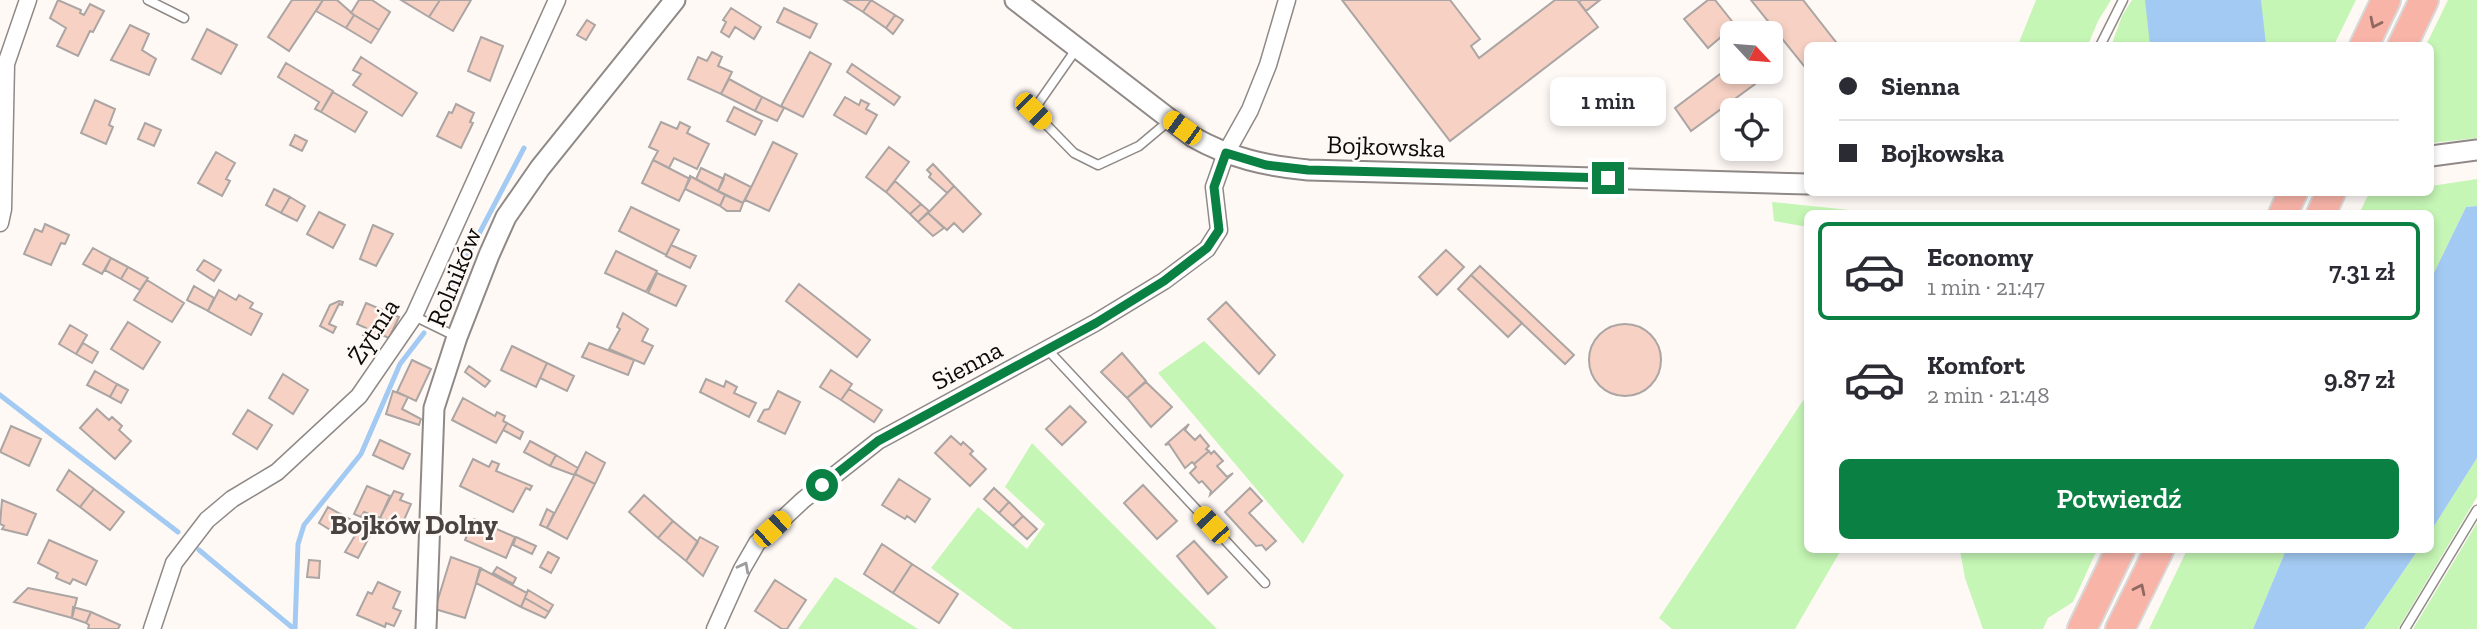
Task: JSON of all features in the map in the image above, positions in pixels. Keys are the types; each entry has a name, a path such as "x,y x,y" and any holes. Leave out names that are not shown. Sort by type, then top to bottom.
{"highway":[{"path":"2366,42 2386,0"},
{"path":"2404,42 2424,0"},
{"path":"2084,625 2119,553"},
{"path":"2120,629 2158,553"}],"street":[{"path":"0,223 3,209 6,64 28,0"},
{"name":"Żytnia","path":"152,629 174,563 207,520 232,499 277,472 343,412 359,396 414,316 557,0"},
{"name":"Rolników","path":"426,629 434,408 457,337 506,217 540,168 676,0"},
{"name":"Bojkowska","path":"1015,0 1194,137 1226,153 1266,165 1308,170 1804,184"},
{"name":"Sienna","path":"715,629 757,543 803,500 878,441 1047,349 1164,281 1207,248 1219,230 1214,187 1226,153 1250,110 1268,65 1287,0"},
{"path":"2434,156 2477,150"}],"lane":[{"path":"148,0 184,18"},
{"path":"2102,42 2123,0"},
{"path":"1077,48 1033,111 1074,153 1098,165 1139,146 1170,120"},
{"path":"414,316 457,337"},
{"path":"1047,349 1265,583"},
{"path":"2405,629 2477,510"}],"green space":[{"path":"2036,0 2111,0 2089,42 2019,42"},
{"path":"2132,0 2356,0 2335,42 2112,42 2122,16"},
{"path":"2448,0 2477,0 2477,138 2434,143 2434,42 2427,42"},
{"path":"2477,179 2477,206 2466,207 2434,273 2434,210 2361,210 2368,196 2434,196 2434,186"},
{"path":"1772,202 1850,210 1804,210 1804,226 1774,221"},
{"path":"1204,341 1344,475 1303,544 1158,373"},
{"path":"1804,399 1804,553 1839,553 1795,629 1672,629 1659,618"},
{"path":"1032,443 1217,629 1013,629 931,568 978,507 1027,549 1045,524 1005,487"},
{"path":"2477,458 2477,497 2398,629 2364,629 2416,553 2434,553 2434,526"},
{"path":"2477,523 2477,629 2413,629"},
{"path":"1961,553 2096,553 2073,602 2048,618 2043,629 1983,629 1965,578"},
{"path":"2186,553 2285,553 2253,629 2149,629"},
{"path":"835,577 918,629 798,629"}],"water":[{"path":"2145,0 2261,0 2266,42 2150,42"},
{"path":"2477,206 2477,458 2434,526 2434,273 2466,207"},
{"path":"2285,553 2416,553 2364,629 2253,629"}],"building":[{"path":"58,0 81,10 80,13 84,15 90,4 104,11 93,32 90,31 78,56 57,46 66,28 50,18"},
{"path":"292,0 323,0 289,51 268,37"},
{"path":"323,0 337,0 354,15 346,28 316,11"},
{"path":"359,0 372,0 390,12 379,30 351,13"},
{"path":"401,0 440,0 429,17"},
{"path":"440,0 471,0 453,31 429,17"},
{"path":"844,0 871,0 863,12"},
{"path":"871,0 895,15 886,28 863,12"},
{"path":"1342,0 1450,0 1480,39 1471,46 1479,58 1555,0 1577,0 1598,27 1450,141"},
{"path":"1600,0 1586,11 1579,2"},
{"path":"1708,0 1715,0 1732,21 1720,21 1720,38 1708,48 1684,19"},
{"path":"1751,0 1803,0 1836,42 1804,42 1804,66 1783,40 1783,21 1768,21"},
{"path":"731,8 761,27 754,39 735,27 729,37 721,32 726,22 723,20"},
{"path":"784,8 817,24 810,38 777,22"},
{"path":"354,15 379,30 371,43 346,28"},
{"path":"895,15 903,20 893,34 886,28"},
{"path":"587,20 595,25 586,40 577,35"},
{"path":"130,25 149,34 142,50 156,59 149,75 111,60"},
{"path":"207,29 237,45 221,74 192,59"},
{"path":"481,37 503,46 490,81 468,71"},
{"path":"712,52 722,57 718,66 732,72 721,94 688,79 698,57 707,61"},
{"path":"810,52 831,64 803,117 781,106"},
{"path":"361,57 417,93 402,116 353,85 361,74 353,70"},
{"path":"286,63 333,91 321,112 315,109 319,102 278,77"},
{"path":"852,64 900,97 894,105 847,72"},
{"path":"1720,74 1720,84 1755,84 1736,98 1720,98 1720,110 1691,131 1675,108"},
{"path":"729,79 762,97 755,111 721,94"},
{"path":"333,92 367,112 355,132 321,112"},
{"path":"762,97 784,108 777,121 755,111"},
{"path":"845,97 859,105 861,100 869,104 866,109 877,115 866,134 834,115"},
{"path":"95,100 115,109 109,125 113,127 106,144 81,133"},
{"path":"456,104 474,113 470,122 473,123 461,148 437,136"},
{"path":"734,107 762,121 755,135 727,121"},
{"path":"661,122 677,129 680,122 690,127 687,133 709,144 697,169 674,158 669,168 653,160 658,151 649,147"},
{"path":"145,123 161,130 154,146 138,139"},
{"path":"295,135 307,141 302,151 290,145"},
{"path":"773,142 797,154 769,211 745,200"},
{"path":"889,147 909,162 886,192 866,177"},
{"path":"216,152 235,163 226,179 230,181 222,196 198,183"},
{"path":"653,160 690,179 679,201 642,183"},
{"path":"933,164 954,186 947,193 929,177 931,174 927,170"},
{"path":"701,168 724,179 718,191 696,179"},
{"path":"725,174 751,187 743,203 718,191"},
{"path":"690,176 725,195 720,206 685,189"},
{"path":"895,181 921,204 910,214 886,192"},
{"path":"954,186 981,214 963,232 954,223 947,230 928,213"},
{"path":"274,189 290,197 281,213 266,205"},
{"path":"725,195 743,203 740,211 727,211 720,206"},
{"path":"290,197 305,206 297,221 281,213"},
{"path":"921,204 929,211 918,222 910,214"},
{"path":"631,207 679,230 666,255 619,231"},
{"path":"319,212 345,225 333,248 307,234"},
{"path":"928,213 944,228 933,236 918,222"},
{"path":"45,224 69,235 65,244 61,243 51,265 24,254 35,229 42,232"},
{"path":"373,225 393,234 376,266 360,259"},
{"path":"671,245 696,256 690,268 666,256"},
{"path":"93,248 111,258 102,274 83,264"},
{"path":"1446,250 1464,267 1437,295 1419,277"},
{"path":"616,251 657,271 646,292 605,273"},
{"path":"111,258 128,267 121,279 105,270"},
{"path":"204,260 221,270 214,281 197,270"},
{"path":"1480,266 1574,355 1565,364 1471,275"},
{"path":"128,267 148,278 140,290 121,279"},
{"path":"657,273 686,286 676,306 648,293"},
{"path":"1471,275 1522,323 1508,337 1458,289"},
{"path":"147,280 184,303 172,322 134,300"},
{"path":"799,284 870,340 857,357 786,301"},
{"path":"194,286 214,298 208,311 187,300"},
{"path":"219,290 236,300 239,295 253,303 250,308 262,314 251,335 208,311"},
{"path":"343,302 342,305 339,304 329,324 336,327 333,333 320,326 330,305"},
{"path":"1226,302 1275,355 1259,374 1208,319"},
{"path":"366,303 399,317 389,338 377,333 374,340 363,335 366,328 357,324"},
{"path":"623,313 648,329 642,341 653,346 644,364 609,349 620,329 617,327"},
{"path":"128,322 160,342 143,369 111,349"},
{"path":"1625,324 1639,327 1651,334 1658,346 1661,360 1658,374 1651,386 1639,393 1625,396 1611,393 1599,386 1592,374 1589,360 1592,346 1599,334 1611,327"},
{"path":"70,325 87,335 76,354 59,344"},
{"path":"83,343 98,352 92,363 76,354"},
{"path":"589,343 634,360 628,375 582,357"},
{"path":"512,346 547,363 536,387 501,370"},
{"path":"1122,353 1146,381 1127,398 1101,372"},
{"path":"412,360 431,369 416,401 397,392"},
{"path":"547,363 574,376 567,391 540,378"},
{"path":"469,366 490,381 485,387 465,372"},
{"path":"831,370 852,384 841,400 820,387"},
{"path":"95,371 117,384 110,397 87,385"},
{"path":"283,374 308,390 293,414 269,398"},
{"path":"706,379 724,387 726,381 737,387 734,393 756,403 749,417 700,392"},
{"path":"1146,382 1172,407 1151,427 1127,398"},
{"path":"117,384 128,390 121,403 110,397"},
{"path":"849,389 882,410 874,422 841,400"},
{"path":"393,391 408,397 402,409 421,419 419,425 386,414"},
{"path":"778,391 800,402 785,434 758,421 764,410 769,409"},
{"path":"463,398 495,416 497,412 505,416 503,421 507,423 496,443 452,420"},
{"path":"1070,406 1086,422 1062,445 1046,429"},
{"path":"97,409 109,420 112,417 122,426 119,430 131,441 115,459 80,428"},
{"path":"248,410 272,425 257,449 233,434"},
{"path":"507,423 523,432 520,439 503,430"},
{"path":"1189,424 1185,430 1195,440 1200,435 1209,446 1206,449 1209,451 1185,468 1169,444 1165,445"},
{"path":"11,426 41,439 29,466 0,452"},
{"path":"951,436 973,451 970,454 986,469 970,486 935,453"},
{"path":"380,440 410,454 403,469 373,455"},
{"path":"530,441 556,455 550,466 524,452"},
{"path":"1209,451 1211,454 1214,451 1223,461 1217,466 1227,477 1233,473 1210,495 1211,491 1202,481 1199,483 1190,473 1196,467 1194,464"},
{"path":"586,452 605,463 595,484 575,474"},
{"path":"556,455 578,468 574,475 550,466"},
{"path":"473,459 489,467 492,461 499,464 496,471 532,486 530,490 526,488 513,512 460,486"},
{"path":"69,470 94,489 80,507 57,490"},
{"path":"575,474 595,484 567,539 547,528"},
{"path":"899,479 930,499 915,522 882,505"},
{"path":"1143,485 1177,521 1157,539 1124,503"},
{"path":"367,486 390,496 380,518 364,512 361,517 354,514"},
{"path":"994,488 1009,502 999,513 984,499"},
{"path":"1250,488 1262,501 1249,513 1276,541 1266,550 1262,545 1256,546 1225,512"},
{"path":"94,489 124,512 110,530 80,507"},
{"path":"394,491 403,494 400,500 411,504 401,527 380,518"},
{"path":"644,495 673,521 658,538 629,512"},
{"path":"2,500 36,514 27,535 2,529"},
{"path":"1009,502 1023,516 1013,526 999,513"},
{"path":"328,507 340,514 332,531 319,523"},
{"path":"547,509 554,513 547,528 540,525"},
{"path":"341,514 372,532 358,558 345,552 356,534 335,525"},
{"path":"1023,516 1037,529 1027,539 1013,526"},
{"path":"474,519 515,537 506,558 465,540"},
{"path":"673,521 698,542 686,561 658,538"},
{"path":"516,537 536,546 532,554 513,545"},
{"path":"700,537 718,547 703,576 686,561"},
{"path":"49,540 97,561 86,585 73,579 70,584 56,578 58,573 38,563"},
{"path":"1194,541 1227,577 1208,594 1177,556"},
{"path":"882,544 912,564 893,593 864,574"},
{"path":"548,552 559,558 551,573 540,567"},
{"path":"451,557 481,568 465,618 435,609"},
{"path":"309,560 320,561 319,578 307,577"},
{"path":"912,564 958,594 939,623 893,593"},
{"path":"497,567 516,578 513,584 493,573"},
{"path":"480,568 527,593 521,607 476,583"},
{"path":"775,580 806,600 787,629 782,629 755,611"},
{"path":"378,582 400,592 393,608 401,611 394,626 386,623 385,627 357,615 368,592 372,594"},
{"path":"28,588 77,598 72,618 14,602"},
{"path":"528,590 553,605 549,612 525,598"},
{"path":"525,598 549,612 545,618 521,607"},
{"path":"73,607 91,612 86,623 72,618"},
{"path":"91,612 120,625 118,629 88,629 89,625 86,623"}],"waterway":[{"path":"437,314 524,148"},
{"path":"295,629 298,544 304,525 361,454 400,364 424,333"},
{"path":"0,395 178,532"},
{"path":"199,550 294,629"}],"district":[{"name":"Bojków Dolny","path":"414,524"}],"route":[{"path":"822,485 878,441 1096,323 1164,281 1207,248 1219,230 1214,187 1226,153 1266,165 1308,170 1608,178"}]}
